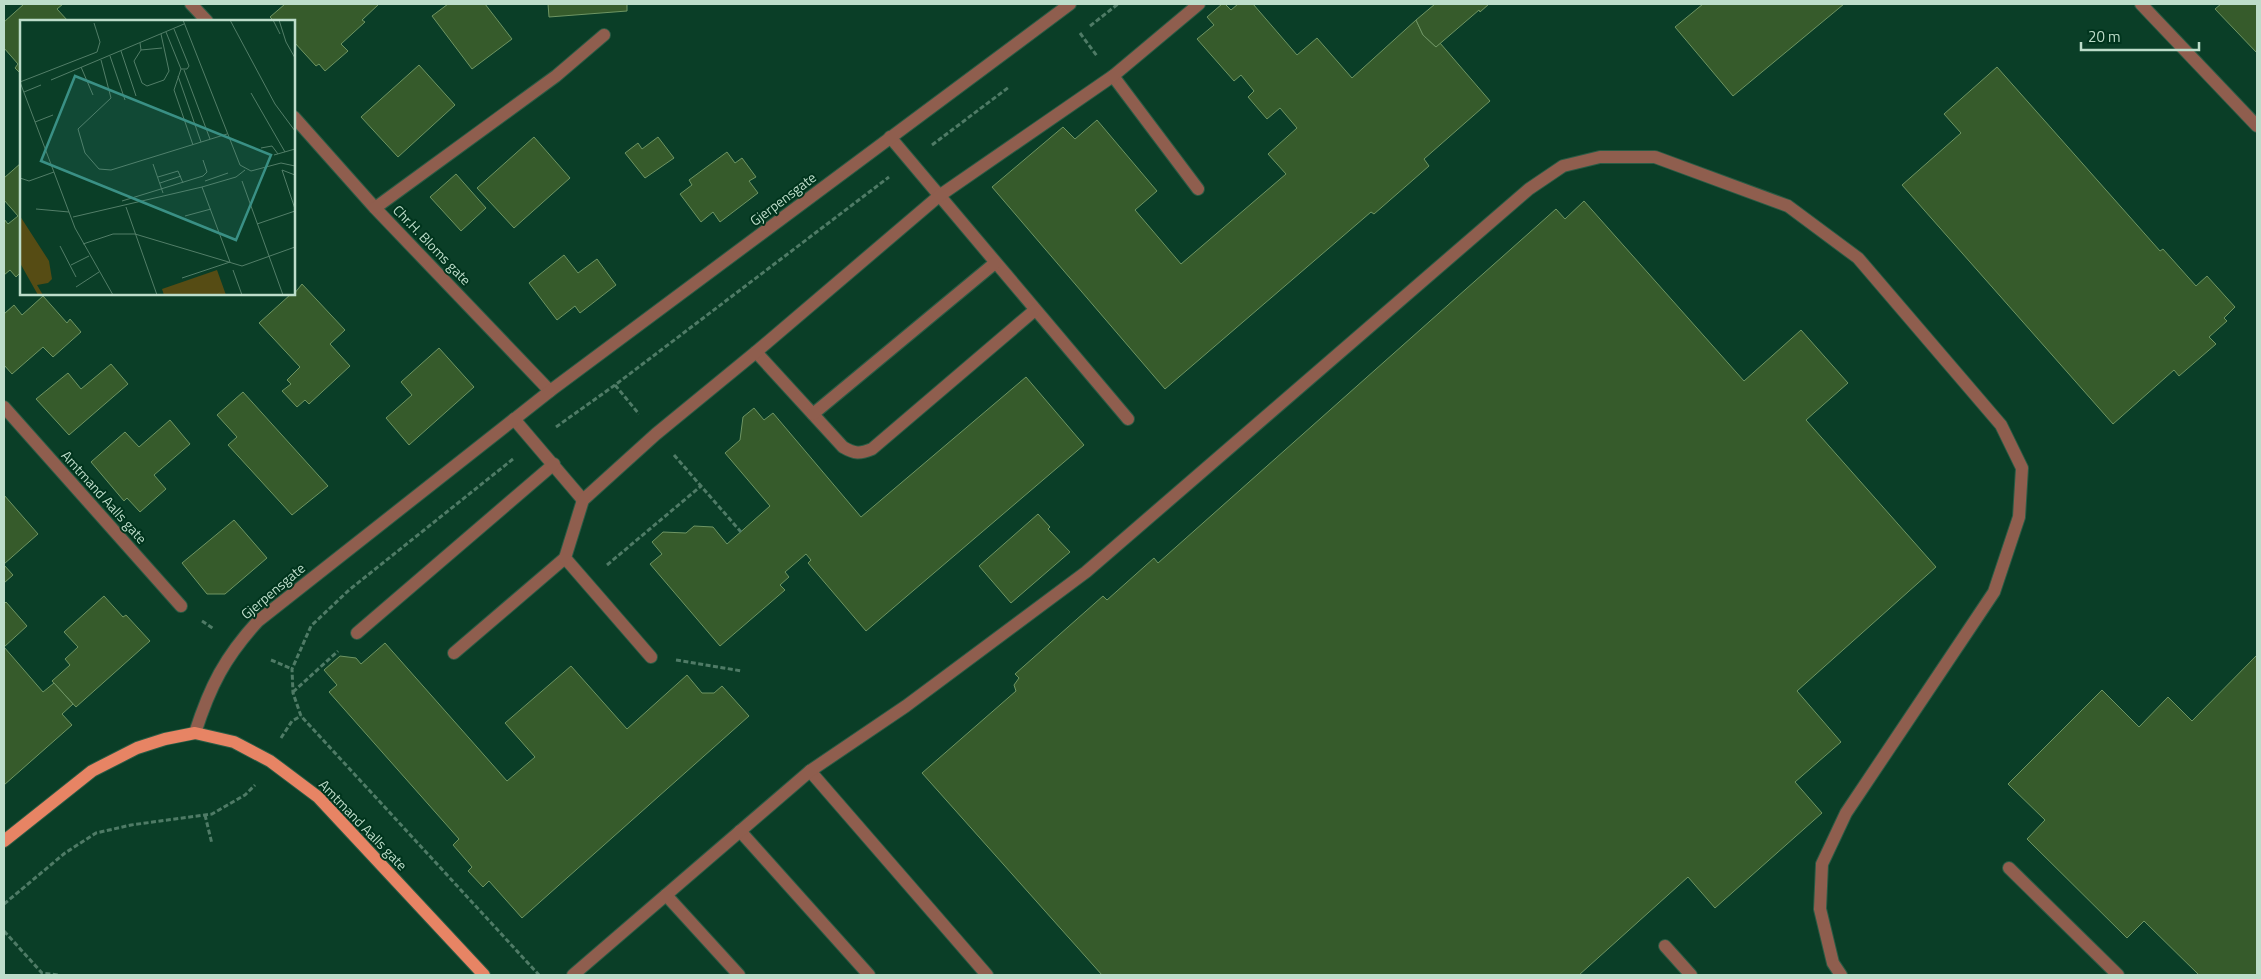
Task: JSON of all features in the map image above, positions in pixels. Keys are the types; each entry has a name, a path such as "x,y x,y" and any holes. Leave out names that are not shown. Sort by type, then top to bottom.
{"main road":[{"path":"4,841 92,771 137,748 165,739 195,733"},
{"name":"Amtmand Aalls gate","path":"195,733 234,742 270,761 318,797 484,975"}],"street":[{"path":"191,4 206,20"},
{"name":"Gjerpensgate","path":"195,733 205,702 221,667 236,644 258,621 550,391 1070,4"},
{"path":"454,653 565,558 583,500 656,434 756,352 939,196 1113,76 1199,4"},
{"path":"2141,4 2257,126"},
{"path":"375,208 556,76 604,35"},
{"path":"1113,76 1198,189"},
{"name":"Chr.H. Bloms gate","path":"295,118 375,208 550,391"},
{"path":"890,137 1128,418"},
{"path":"573,975 810,771 906,706 1086,572 1529,188 1563,166 1600,157 1655,157 1788,206 1858,258 2001,425 2022,468 2019,517 1994,592 1846,813 1822,864 1820,909 1833,963 1841,975"},
{"path":"813,414 995,263"},
{"path":"756,352 843,447 853,453 862,454 872,450 1035,310"},
{"name":"Amtmand Aalls gate","path":"4,407 181,606"},
{"path":"514,419 583,500"},
{"path":"357,633 554,464"},
{"path":"565,558 651,656"},
{"path":"810,771 987,975"},
{"path":"740,831 869,975"},
{"path":"2009,868 2118,975"},
{"path":"666,895 739,975"},
{"path":"1665,946 1691,975"}],"path":[{"path":"615,385 741,532"},
{"path":"586,582 701,486"},
{"path":"293,693 357,633"},
{"path":"651,656 742,671"},
{"path":"271,660 292,669"},
{"path":"280,738 292,721 301,716"},
{"path":"4,904 65,853 96,832 131,825 212,814 244,795 255,785"},
{"path":"206,815 212,844"},
{"path":"4,931 42,973 58,975"}],"building":[{"path":"24,4 63,4 57,9 67,20 20,20 20,73 15,68 18,64 4,48 4,22"},
{"path":"285,4 379,4 362,20 365,22 341,44 348,51 325,71 319,64 316,66 295,43 295,20 273,20 270,17"},
{"path":"448,4 485,4 512,39 472,69 432,16"},
{"path":"548,4 627,4 627,11 549,17"},
{"path":"1222,4 1225,4 1231,10 1238,4 1253,4 1297,55 1317,38 1352,78 1416,20 1423,35 1436,47 1440,43 1490,101 1424,159 1429,166 1374,214 1371,212 1165,389 992,187 1063,127 1075,139 1097,120 1157,191 1135,210 1181,264 1286,174 1268,154 1297,128 1280,108 1267,119 1248,97 1254,91 1241,75 1234,81 1197,39 1214,25 1207,17"},
{"path":"1435,4 1489,4 1480,12 1479,10 1436,47 1423,35 1416,20"},
{"path":"1703,4 1844,4 1733,96 1675,27"},
{"path":"2221,4 2257,4 2257,53 2215,9"},
{"path":"419,65 455,105 398,157 361,117"},
{"path":"1997,67 2160,251 2163,249 2196,286 2207,276 2235,307 2224,318 2227,321 2209,337 2216,344 2179,376 2174,370 2113,424 1902,185 1961,133 1944,114"},
{"path":"534,137 570,178 514,228 477,188"},
{"path":"658,137 674,158 645,178 625,153 638,143 642,149"},
{"path":"727,152 735,163 742,158 756,177 749,181 758,193 720,222 713,212 701,222 680,194 692,185 689,180"},
{"path":"20,164 20,273 16,277 10,270 4,275 4,219 8,224 18,216 4,200 4,178"},
{"path":"456,174 486,208 461,231 430,197"},
{"path":"1584,201 1744,381 1801,330 1848,383 1806,420 1936,567 1797,691 1841,742 1795,782 1822,813 1715,908 1688,877 1579,975 1102,975 922,773 1016,691 1014,685 1019,678 1015,674 1103,596 1107,600 1154,558 1158,563 1556,209 1565,219"},
{"path":"564,255 578,273 597,259 616,285 580,313 575,306 557,320 529,283"},
{"path":"302,284 345,330 330,344 350,366 309,404 305,400 297,407 282,391 291,384 287,380 300,367 259,323 290,295 295,295"},
{"path":"43,296 67,323 70,319 81,332 53,357 43,347 12,374 4,365 4,314 14,305 22,315"},
{"path":"439,348 474,387 409,445 386,418 412,395 401,382"},
{"path":"111,364 128,384 69,435 36,399 68,373 81,389"},
{"path":"1026,377 1084,445 866,631 808,563 811,560 806,554 785,572 789,577 780,585 785,590 720,646 650,564 662,554 652,542 663,532 686,533 694,526 713,527 727,544 770,506 725,453 740,440 743,417 754,408 764,420 773,413 861,517"},
{"path":"243,392 328,486 292,515 228,445 237,437 217,415"},
{"path":"170,420 190,444 154,475 166,489 140,512 127,498 124,501 91,462 125,432 139,447"},
{"path":"4,495 38,534 4,564"},
{"path":"1038,514 1050,527 1048,529 1070,552 1011,603 979,566"},
{"path":"234,520 267,558 225,594 207,594 182,563"},
{"path":"4,565 13,575 4,583"},
{"path":"104,596 123,617 126,615 150,641 76,707 52,681 70,665 65,659 78,647 64,632"},
{"path":"6,602 27,626 4,647 4,604"},
{"path":"385,643 507,781 535,757 505,723 571,666 627,729 687,675 702,693 714,693 722,686 749,716 522,918 489,881 483,887 468,871 472,867 453,845 459,839 329,692 337,685 324,670 340,656 356,658 361,664"},
{"path":"4,647 43,692 54,683 73,704 62,714 72,725 4,785"},
{"path":"2257,655 2257,975 2199,975 2144,921 2127,938 2027,839 2045,820 2008,784 2102,690 2139,727 2168,697 2192,721"}]}
